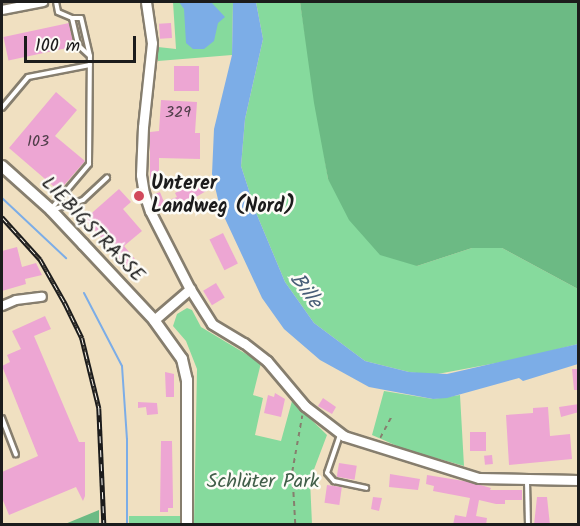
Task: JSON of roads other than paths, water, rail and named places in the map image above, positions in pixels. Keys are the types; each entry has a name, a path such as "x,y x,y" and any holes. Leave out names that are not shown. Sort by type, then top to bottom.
{"main road":[{"name":"LIEBIGSTRASSE","path":"2,166 51,210 154,320 177,350 188,380 187,525"}],"street":[{"path":"2,10 12,4 43,2"},
{"path":"146,2 152,43 141,175 150,211 190,290 212,324 244,343 267,361 305,406 340,434 479,478 579,480"},
{"path":"154,320 190,290"},
{"path":"2,306 16,300 42,297"}],"lane":[{"path":"51,210 89,164 90,56 81,18 72,18 58,12 56,2"},
{"path":"72,18 78,45 90,56"},
{"path":"2,108 28,77 90,65"},
{"path":"51,210 83,200 107,178"},
{"path":"2,418 16,454"},
{"path":"340,434 327,473 334,481 366,488"},
{"path":"527,480 528,525"}],"water":[{"path":"179,2 211,2 225,17 218,23 214,41 204,49 193,49 186,43 184,9"},
{"path":"233,2 256,2 263,39 245,119 241,166 257,215 285,282 314,323 365,361 409,372 447,374 578,344 578,364 523,381 519,378 447,398 433,399 369,387 320,360 284,329 262,298 220,208 212,174 214,129 232,55"}],"waterway":[{"path":"2,198 66,258"},
{"path":"84,293 122,366 127,439 127,524"}],"railway":[{"path":"2,217 40,259 82,338 99,408 104,524"}],"place":[{"name":"Unterer Landweg (Nord)","path":"139,196"}],"water label":[{"name":"Bille","path":"305,291"}],"park label":[{"name":"Schlüter Park","path":"263,482"}]}
